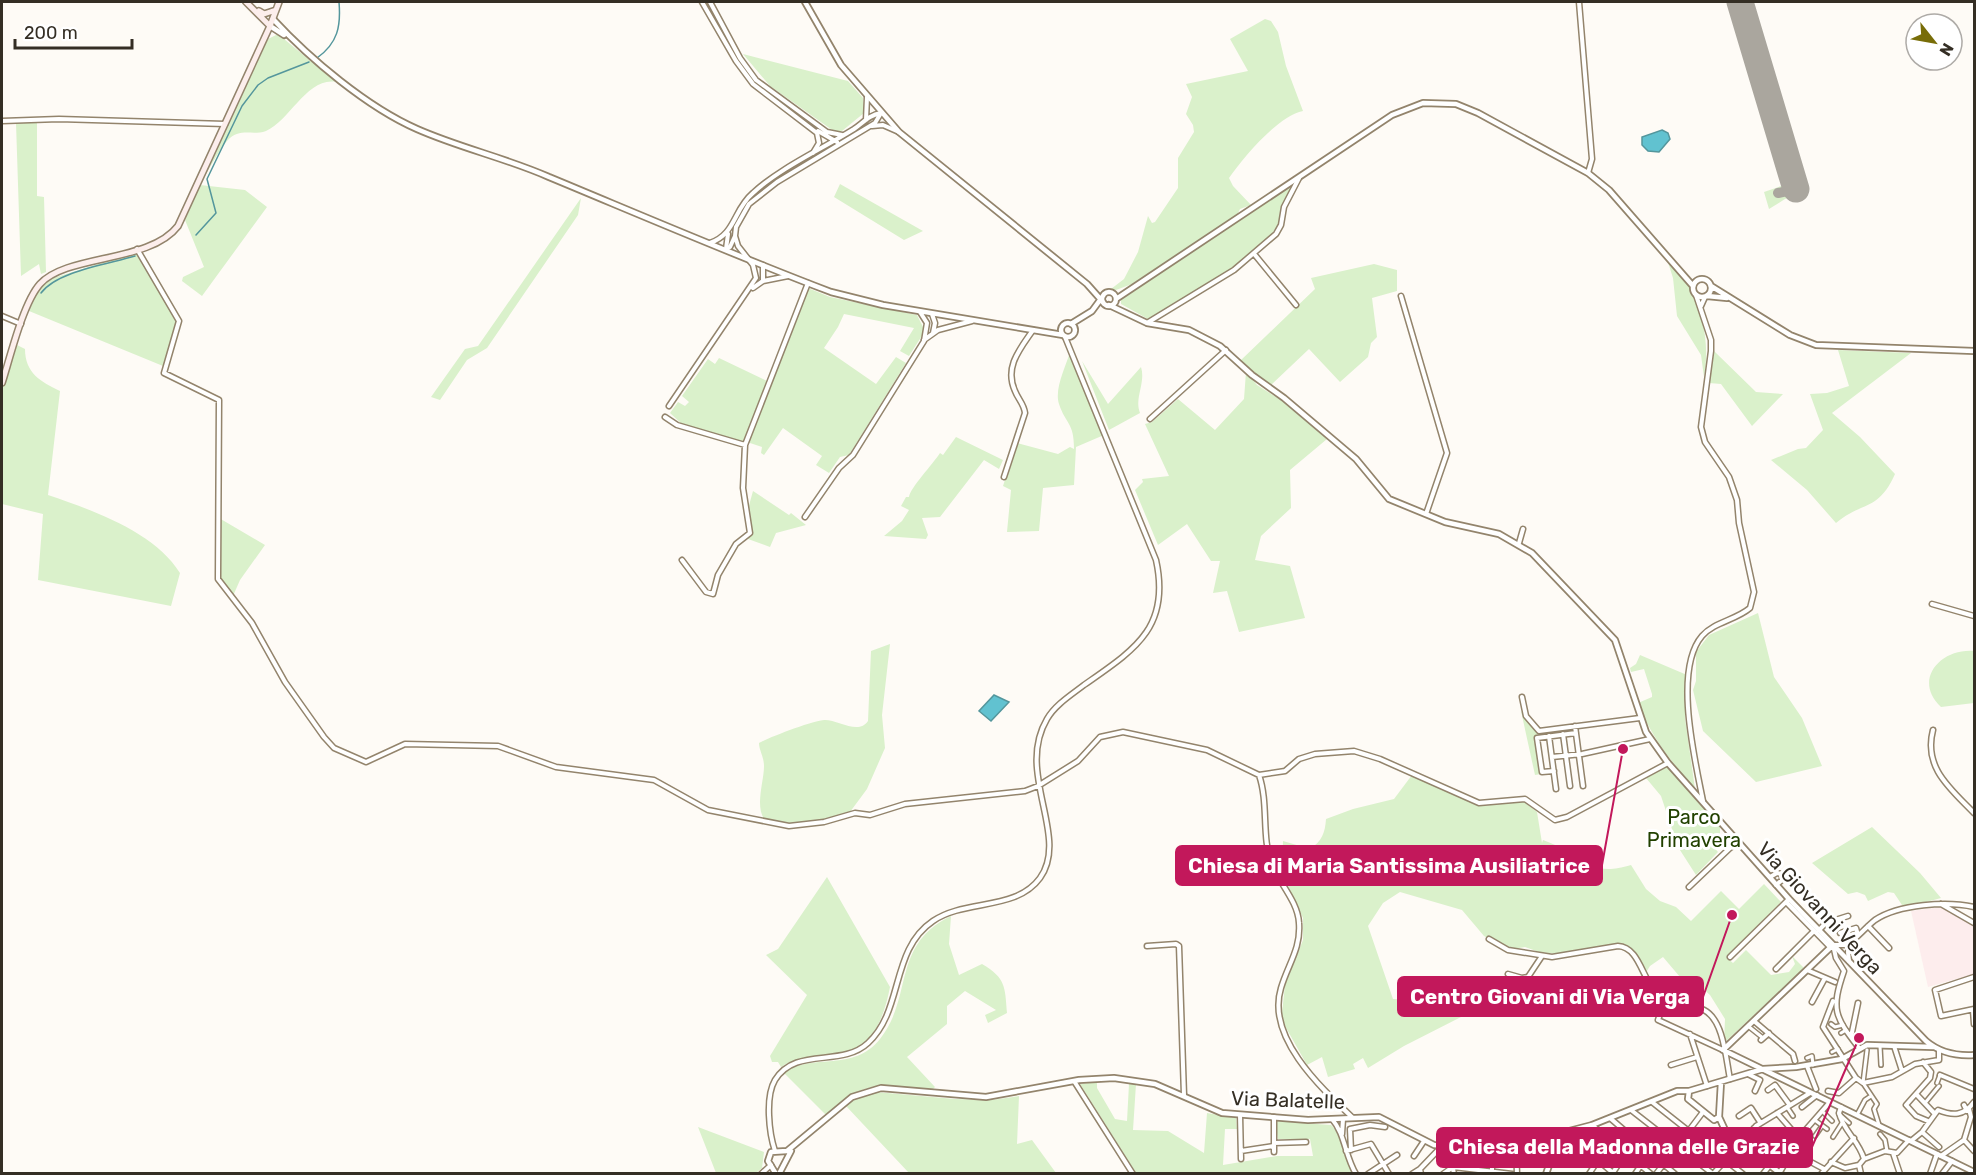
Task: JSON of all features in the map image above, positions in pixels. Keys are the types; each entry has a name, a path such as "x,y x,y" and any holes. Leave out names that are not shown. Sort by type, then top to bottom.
{"main road":[{"path":"246,2 265,18 274,18"},
{"path":"2,383 34,294 44,280 54,274 161,241 178,226 266,36 279,2"},
{"path":"265,18 274,18"},
{"path":"265,18 266,36"}],"street":[{"path":"702,2 736,62 753,84 807,124 836,142"},
{"path":"710,2 740,58 756,80 827,132 836,142"},
{"path":"805,2 841,65 899,132 1087,284 1115,300 1129,315"},
{"path":"1579,2 1592,159 1588,173"},
{"path":"274,18 279,32"},
{"path":"274,18 287,36"},
{"path":"266,36 279,32 287,36 345,83 413,127 531,169 789,276 847,297 934,315 1064,336 1073,336 1086,318 1109,305 1133,286 1400,111 1423,103 1439,102 1456,104 1478,113 1588,173 1609,190 1676,264 1693,286 1701,307 1711,351 1701,427 1705,442 1729,477 1737,500 1739,523 1754,592 1750,608 1704,633 1693,651 1688,715 1703,802"},
{"path":"866,120 867,97"},
{"path":"726,249 730,247 743,213 759,194 826,152 866,120 881,113"},
{"path":"726,249 728,234 738,211 752,194 811,155 868,127 877,121 881,113"},
{"path":"2,121 59,119 226,124"},
{"path":"807,124 817,133 819,140 811,155"},
{"path":"868,127 883,125 899,132"},
{"path":"827,132 837,136 849,135"},
{"path":"826,152 836,142"},
{"path":"1147,323 1255,255 1281,225 1284,207 1300,177"},
{"path":"710,243 728,234"},
{"path":"735,236 738,246 755,270 756,278"},
{"path":"137,249 180,321 164,373 219,400 218,579 252,622 285,682 334,748 366,762 405,744 498,746 556,767 654,780 708,810 789,826 824,822 855,813 870,814 905,804 971,799 999,793 1026,791 1078,761 1100,737 1123,732 1207,750 1259,775 1285,771 1299,759 1315,753 1354,751 1380,759 1479,802 1525,800 1551,819 1559,820 1668,763"},
{"path":"1255,255 1296,305"},
{"path":"1676,264 1691,277 1708,281 1711,286 1790,335 1816,345 1974,351"},
{"path":"669,406 748,293 764,266"},
{"path":"763,281 764,266"},
{"path":"748,293 763,281 789,276"},
{"path":"1693,286 1700,280"},
{"path":"682,560 706,592 713,594 718,575 736,544 749,536 751,529 743,488 745,445 808,283"},
{"path":"1087,284 1105,296"},
{"path":"1045,332 1071,324 1092,311 1105,296 1133,286"},
{"path":"1701,307 1711,286"},
{"path":"1696,295 1733,299"},
{"name":"Via Giovanni Verga","path":"1105,296 1109,305 1129,315 1147,323 1189,330 1226,350 1252,375 1284,398 1356,459 1385,496 1425,515 1494,532 1519,543 1532,553 1610,633 1623,660 1640,718 1650,739 1668,763 1816,931 1936,1049"},
{"path":"1401,296 1447,453 1425,515"},
{"path":"919,311 927,327"},
{"path":"924,341 927,327 934,315"},
{"path":"933,333 934,315"},
{"path":"2,316 22,324"},
{"path":"806,517 839,468 853,455 924,341 933,333 950,325 973,320"},
{"path":"1071,324 1076,330"},
{"path":"783,1163 778,1151 770,1106 773,1083 788,1066 803,1060 834,1058 856,1052 877,1034 886,1017 902,963 913,940 927,926 959,909 1007,899 1026,891 1039,879 1048,861 1049,841 1038,786 1037,745 1051,713 1135,647 1144,637 1157,614 1161,597 1156,560 1062,327"},
{"path":"1004,477 1025,413 1014,390 1012,368 1015,357 1033,330"},
{"path":"1150,419 1226,350"},
{"path":"665,417 677,425 745,445"},
{"path":"1519,543 1523,529"},
{"path":"1932,604 1974,616"},
{"path":"1522,697 1526,716 1539,731 1640,718"},
{"path":"1575,726 1583,786"},
{"path":"1933,730 1931,752 1935,769 1974,813"},
{"path":"1554,771 1542,772 1537,738 1576,733"},
{"path":"1563,735 1570,786"},
{"path":"1549,736 1556,789"},
{"path":"1552,757 1579,754 1650,739"},
{"path":"1259,775 1265,797 1270,859 1298,913 1299,923 1299,946 1280,993 1280,1021 1309,1074 1353,1118"},
{"path":"1730,848 1734,838"},
{"path":"1689,887 1730,848 1739,843"},
{"path":"1770,877 1777,873 1782,874 1782,880 1776,885"},
{"path":"1730,957 1788,901"},
{"path":"1940,903 1974,922"},
{"path":"1724,1050 1832,946 1847,945 1868,926 1900,909 1940,903 1974,907"},
{"path":"1955,911 1958,904"},
{"path":"1776,969 1826,923 1848,916"},
{"path":"1868,926 1889,948"},
{"path":"1840,933 1856,928 1857,937 1848,952 1849,962"},
{"path":"1489,939 1508,950 1558,957 1623,946 1635,956 1652,989 1666,997 1709,1013 1716,1023 1724,1050 1725,1081 1719,1117 1720,1124 1781,1173 1802,1134 1816,1121 1830,1102"},
{"path":"1147,946 1176,944 1179,946 1184,1095"},
{"path":"1832,946 1844,971 1823,1027 1842,1059 1856,1078 1863,1083 1876,1104 1874,1109 1879,1125"},
{"path":"1508,975 1528,977 1542,956"},
{"path":"1807,970 1835,982"},
{"path":"1974,977 1935,990 1941,1016 1974,1010 1974,1024"},
{"path":"1812,1002 1825,978"},
{"path":"1666,997 1658,1020 1814,1092 1974,1172"},
{"path":"1835,997 1835,1015 1859,1048"},
{"path":"1851,1038 1858,1003"},
{"path":"1754,1021 1793,1054 1795,1061"},
{"path":"1831,1024 1835,1027 1843,1025"},
{"path":"1748,1026 1762,1040 1768,1034"},
{"path":"1841,1033 1846,1030"},
{"path":"1689,1033 1707,1085"},
{"path":"1923,1048 1926,1041"},
{"path":"1842,1059 1859,1048 1880,1044 1974,1055"},
{"path":"1880,1044 1881,1065"},
{"path":"1894,1046 1902,1071"},
{"path":"1832,1052 1838,1049"},
{"path":"1863,1083 1892,1077 1923,1062 1939,1060 1936,1049"},
{"path":"1863,1083 1867,1050"},
{"path":"1802,1107 1814,1092 1810,1065 1812,1056 1807,1058"},
{"path":"1671,1065 1697,1057"},
{"name":"Via Balatelle","path":"796,1144 846,1101 873,1089 889,1088 987,1097 1102,1078 1144,1082 1184,1095 1212,1110 1240,1115 1274,1117 1385,1119 1424,1141 1442,1146 1492,1148 1516,1145 1592,1125 1677,1091 1689,1091 1763,1069 1810,1065 1842,1059"},
{"path":"1923,1062 1930,1072 1930,1078 1906,1105 1916,1116 1928,1121"},
{"path":"1748,1074 1760,1080 1755,1091"},
{"path":"1924,1103 1938,1084 1940,1075 1974,1089"},
{"path":"1828,1091 1840,1094 1856,1078"},
{"path":"1074,1081 1132,1173"},
{"path":"1768,1090 1775,1085 1793,1116"},
{"path":"1688,1099 1689,1091"},
{"path":"1681,1092 1712,1119 1719,1117"},
{"path":"1631,1110 1713,1173 1739,1141 1760,1122 1814,1092"},
{"path":"1917,1095 1935,1114"},
{"path":"1857,1115 1865,1100 1871,1096"},
{"path":"1652,1101 1743,1173"},
{"path":"1831,1161 1845,1168 1859,1166 1864,1159 1887,1150 1893,1153 1898,1152 1922,1132 1938,1110 1952,1115 1968,1110 1974,1102"},
{"path":"1936,1173 1930,1172 1939,1155 1964,1140 1972,1119 1964,1106"},
{"path":"1841,1107 1839,1114 1842,1124 1854,1138 1864,1159"},
{"path":"1739,1116 1751,1108 1760,1122"},
{"path":"1822,1111 1832,1121"},
{"path":"1656,1173 1703,1113"},
{"path":"1777,1113 1791,1129"},
{"path":"1839,1114 1849,1123"},
{"path":"1240,1115 1241,1159"},
{"path":"1274,1117 1274,1152"},
{"path":"1610,1118 1676,1173"},
{"path":"1332,1119 1356,1173"},
{"path":"1343,1119 1343,1141"},
{"path":"1816,1121 1827,1129"},
{"path":"1833,1137 1842,1124"},
{"path":"1351,1150 1350,1129 1370,1125 1385,1127"},
{"path":"1592,1125 1650,1173"},
{"path":"1815,1136 1822,1126"},
{"path":"1589,1173 1620,1127"},
{"path":"1754,1128 1760,1133"},
{"path":"1922,1132 1939,1147"},
{"path":"1546,1173 1560,1134"},
{"path":"1880,1134 1885,1140 1887,1150"},
{"path":"1792,1152 1823,1171 1854,1138"},
{"path":"1964,1140 1974,1150"},
{"path":"1414,1156 1424,1141"},
{"path":"1240,1151 1274,1144 1306,1142"},
{"path":"796,1144 778,1173 768,1157 778,1151 787,1151 796,1144"},
{"path":"1346,1151 1371,1144 1389,1173"},
{"path":"1763,1173 1784,1144 1787,1146"},
{"path":"1516,1145 1518,1173"},
{"path":"1412,1173 1421,1171 1442,1146"},
{"path":"1449,1147 1454,1173"},
{"path":"1492,1148 1492,1172"},
{"path":"1893,1153 1900,1173"},
{"path":"1598,1160 1613,1173 1625,1154"},
{"path":"1368,1173 1397,1155"},
{"path":"1942,1173 1952,1161"},
{"path":"761,1173 772,1166 783,1163"},
{"path":"1635,1173 1640,1166"},
{"path":"1859,1166 1861,1173"},
{"path":"1443,1173 1453,1167 1512,1173"}],"shaded area":[{"path":"1940,907 1974,926 1974,974 1928,987 1911,911"}],"green space":[{"path":"1729,2 1751,2 1808,188 1808,191 1785,199 1769,209 1764,192 1784,185"},
{"path":"1265,19 1271,21 1278,32 1286,66 1303,111 1293,114 1273,129 1243,159 1229,178 1233,186 1251,205 1240,209 1237,215 1132,284 1116,290 1111,289 1124,279 1138,252 1148,216 1152,223 1155,222 1178,188 1178,158 1194,132 1193,125 1186,114 1192,97 1186,84 1248,71 1230,39"},
{"path":"278,34 336,82 326,82 316,86 275,126 266,131 236,134 220,150 202,181 268,39"},
{"path":"743,54 848,81 863,98 864,113 842,131 835,132 770,86"},
{"path":"37,122 37,196 44,197 46,272 41,274 39,264 21,276 16,123"},
{"path":"840,184 923,231 904,240 834,197"},
{"path":"1293,184 1282,205 1278,225 1267,240 1236,267 1148,319 1121,304 1121,298 1133,289"},
{"path":"200,185 245,190 267,207 202,296 182,281 183,277 204,267 185,220"},
{"path":"581,198 578,215 487,348 467,360 440,400 431,397 465,349 478,346"},
{"path":"137,252 178,321 178,330 163,366 29,311 37,292 50,279"},
{"path":"1666,256 1688,281 1699,307 1706,341 1704,377 1701,355 1677,316 1673,278"},
{"path":"1374,264 1397,270 1397,291 1372,298 1377,337 1371,343 1368,357 1340,382 1309,349 1271,385 1257,377 1240,361 1315,289 1311,278"},
{"path":"808,288 830,297 917,315 925,331 909,356 900,351 914,328 844,314 824,348 876,384 896,357 906,363 849,455 840,457 829,473 816,465 822,456 783,428 764,455 761,453 762,447 747,442"},
{"path":"17,345 25,349 28,364 35,376 60,391 48,495 121,524 139,534 169,558 180,573 171,606 38,580 43,514 2,504 2,390"},
{"path":"1838,350 1911,353 1832,413 1860,437 1895,474 1889,486 1876,500 1836,523 1807,490 1771,460 1806,448 1823,430 1810,394 1827,393 1849,386"},
{"path":"1714,351 1756,392 1783,394 1752,426 1721,384 1709,383"},
{"path":"1070,352 1104,435 1076,447 1074,485 1043,488 1039,531 1007,532 1011,490 1003,486 1017,443 1058,454 1070,447 1074,449 1071,428 1058,398 1059,385"},
{"path":"719,358 767,381 743,442 683,425 670,413 678,402 685,406 689,402 682,396 708,359 715,364"},
{"path":"1082,361 1108,404 1141,367 1142,379 1138,402 1140,413 1109,430"},
{"path":"1246,372 1257,385 1281,400 1327,439 1290,470 1291,508 1261,536 1255,560 1290,566 1305,618 1239,632 1227,591 1213,593 1220,561 1211,561 1187,524 1158,545 1135,490 1143,482 1142,479 1169,476 1145,424 1152,422 1178,399 1215,430 1244,399"},
{"path":"956,437 1003,460 999,469 984,460 940,517 922,518 928,535 926,539 884,536 902,521 909,510 901,506 906,497 909,497 917,482 940,453 943,455"},
{"path":"753,491 789,515 791,513 806,525 776,533 770,547 748,539 752,529 748,509"},
{"path":"219,518 265,545 240,580 233,596 220,579"},
{"path":"1758,613 1774,677 1802,718 1822,766 1756,782 1703,731 1693,690 1696,681 1696,652 1709,635"},
{"path":"890,644 882,715 885,748 867,789 850,812 823,820 789,823 764,819 760,800 764,763 759,743 820,720 854,727 864,725 868,721 871,651"},
{"path":"1962,651 1974,651 1974,703 1941,707 1933,697 1929,686 1934,668 1941,660 1951,655"},
{"path":"1640,655 1687,675 1685,718 1695,789 1655,738 1638,703 1652,697 1644,669 1631,672 1630,668 1636,664"},
{"path":"1521,711 1538,732 1535,738 1541,774 1535,775"},
{"name":"Parco Primavera","path":"1667,767 1720,826 1720,835 1711,844 1718,852 1696,875 1678,847 1661,796 1646,778"},
{"path":"1412,775 1483,806 1523,801 1537,812 1542,843 1543,840 1567,850 1598,868 1612,869 1631,865 1646,889 1660,901 1676,907 1691,921 1721,891 1739,909 1764,884 1781,902 1726,957 1733,963 1746,950 1771,975 1789,972 1795,964 1792,956 1804,968 1724,1043 1725,1019 1710,995 1700,986 1680,977 1663,957 1650,966 1645,974 1639,960 1622,943 1559,954 1539,952 1525,947 1513,949 1503,947 1484,936 1462,910 1400,892 1383,903 1368,926 1393,999 1430,1001 1449,996 1461,1017 1404,1046 1368,1068 1363,1058 1353,1064 1355,1069 1328,1077 1322,1057 1307,1065 1285,1026 1282,1013 1285,985 1303,940 1303,918 1282,873 1283,841 1310,849 1322,836 1326,819 1353,809 1394,799"},
{"path":"1872,827 1920,873 1941,898 1915,905 1902,905 1894,893 1888,892 1868,901 1865,895 1857,892 1848,894 1812,863"},
{"path":"827,877 890,987 887,1000 873,1033 856,1048 845,1053 799,1059 781,1067 778,1062 772,1062 770,1056 807,995 766,955 778,949"},
{"path":"951,916 949,944 959,975 982,964 990,969 1003,984 1007,1013 988,1023 985,1015 996,1010 965,991 947,1006 947,1024 907,1057 935,1087 932,1090 875,1086 853,1095 826,1115 784,1073 807,1064 858,1056 880,1039 897,1006 911,956 919,941 932,928"},
{"path":"1097,1082 1097,1088 1115,1119 1127,1121 1129,1084 1136,1084 1133,1130 1168,1131 1204,1153 1207,1113 1236,1118 1237,1129 1225,1129 1223,1165 1277,1156 1313,1156 1310,1139 1278,1139 1275,1121 1331,1125 1337,1133 1353,1173 1136,1173 1080,1084"},
{"path":"876,1092 955,1099 992,1100 1019,1096 1017,1144 1032,1140 1056,1173 909,1173 846,1106 855,1099"},
{"path":"698,1127 764,1152 762,1168 756,1173 716,1173"}],"water":[{"path":"1662,130 1668,133 1670,139 1659,152 1648,151 1642,145 1642,137"},
{"path":"994,695 1009,702 991,721 979,711"}],"waterway":[{"path":"317,58 330,46 337,33 339,2"},
{"path":"196,235 216,213 207,179 242,106 258,85 268,78 309,62"},
{"path":"41,293 49,285 71,274 135,256"}],"taxiway":[{"path":"1778,193 1796,189"}],"runway":[{"path":"1740,2 1796,189"}],"place":[{"name":"Chiesa di Maria Santissima Ausiliatrice","path":"1623,749"},
{"name":"Centro Giovani di Via Verga","path":"1732,915"},
{"name":"Chiesa della Madonna delle Grazie","path":"1859,1038"}]}
